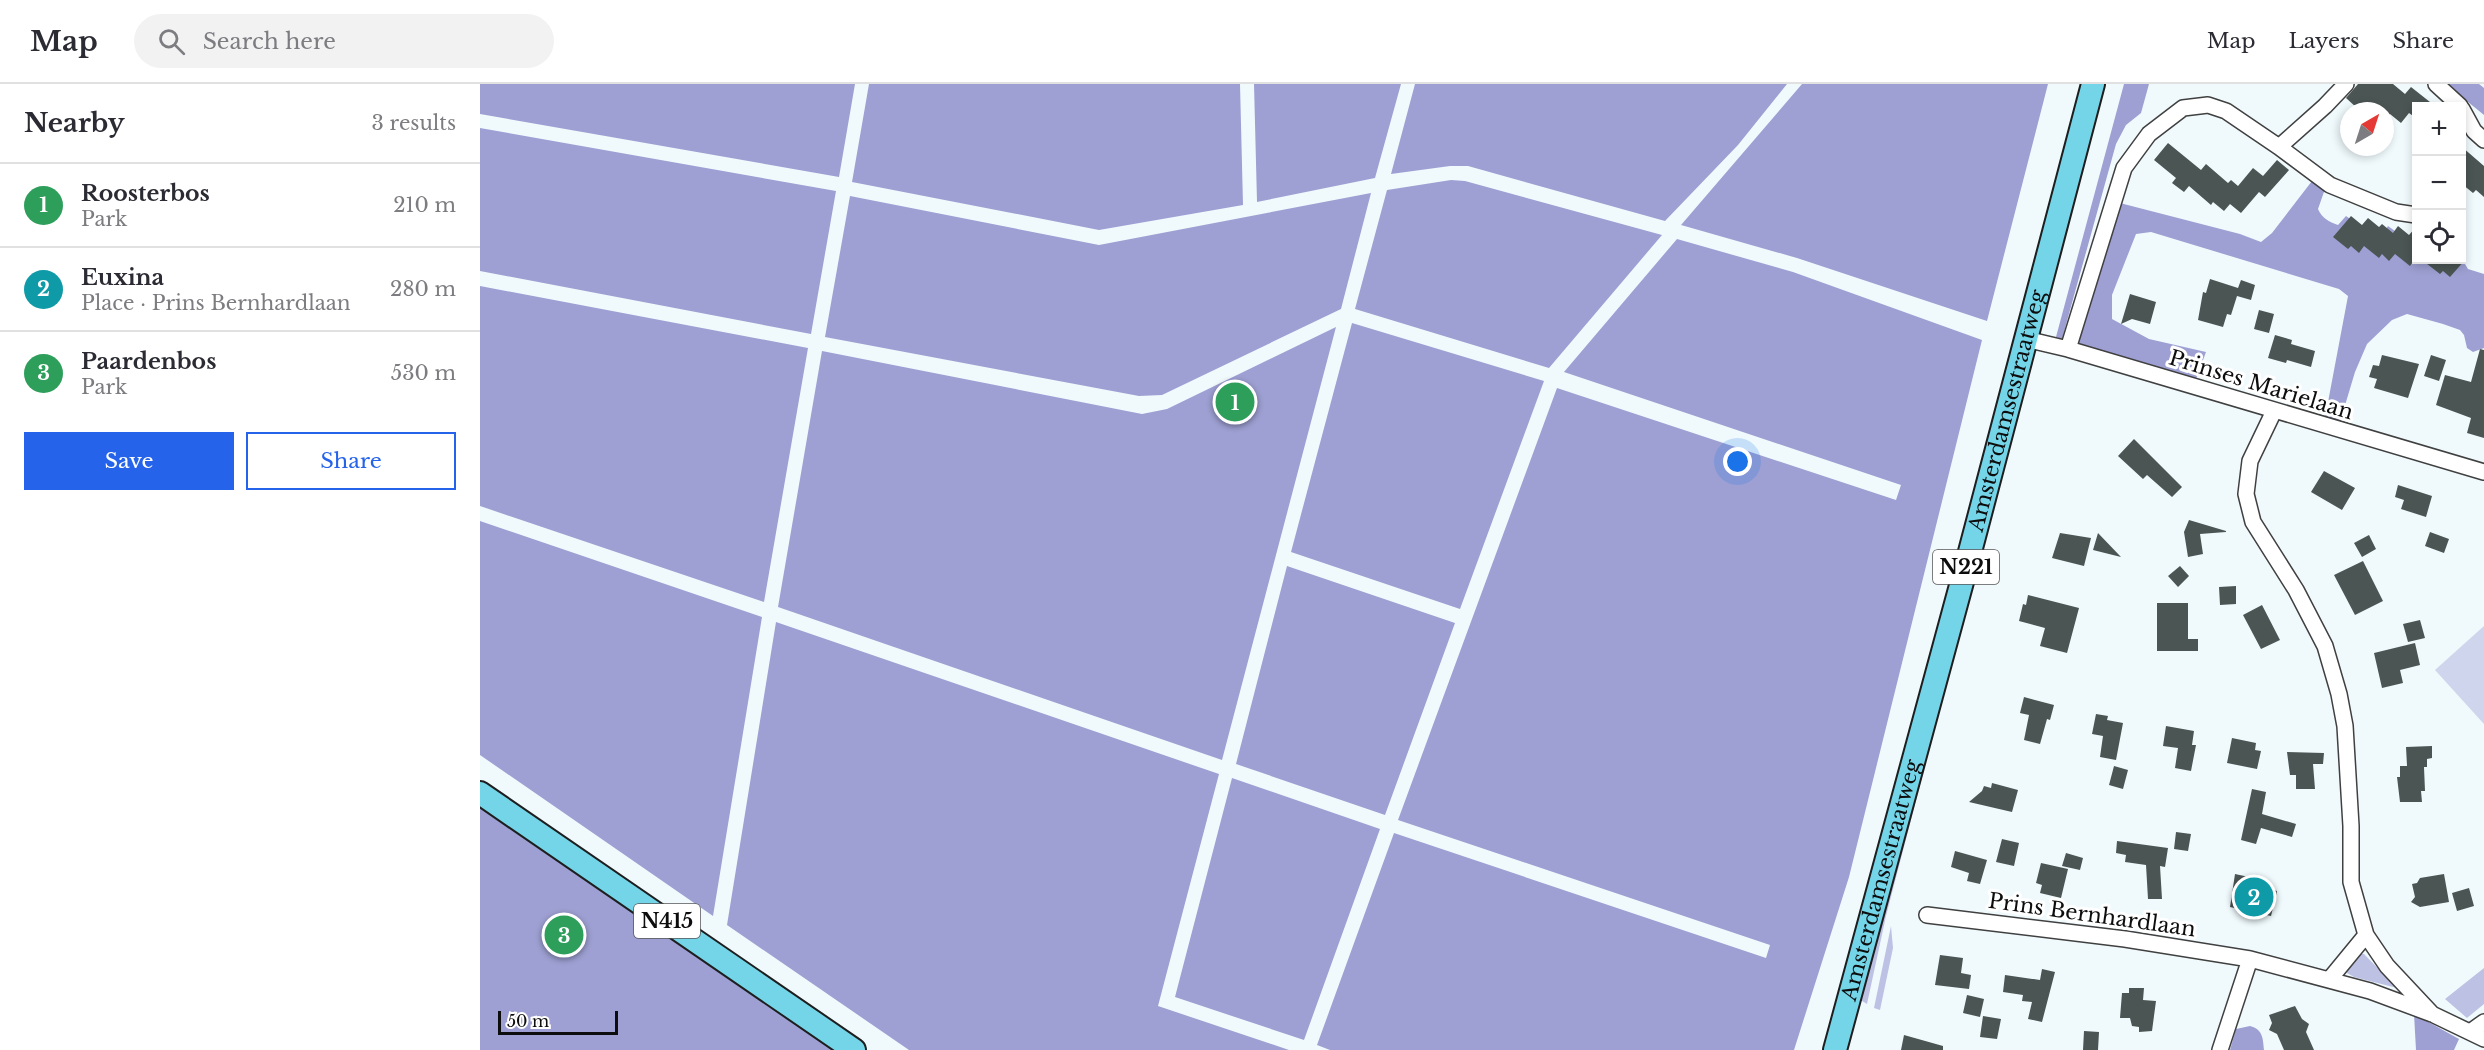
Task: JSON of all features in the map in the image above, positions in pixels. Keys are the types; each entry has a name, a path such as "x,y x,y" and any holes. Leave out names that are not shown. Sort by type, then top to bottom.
{"main road":[{"name":"Amsterdamsestraatweg","path":"1835,1050 2093,84"},
{"name":"N415","path":"480,793 855,1050"}],"street":[{"path":"2279,147 2346,84"},
{"path":"2436,84 2455,102"},
{"path":"2068,349 2124,168 2149,134 2183,108 2208,105 2226,111 2330,185 2396,212 2412,214"},
{"path":"2466,116 2474,130 2484,140"},
{"name":"Prinses Marielaan","path":"2026,339 2068,349 2484,472"},
{"path":"2274,411 2250,461 2246,494 2253,522 2296,590 2325,646 2339,694 2345,726 2351,882 2366,935 2387,966 2432,1014"},
{"name":"Prins Bernhardlaan","path":"1927,915 2125,939 2250,959 2329,980"},
{"path":"2366,935 2329,980 2432,1014 2477,1035 2484,1022"},
{"path":"2220,1050 2250,959"}],"shaded area":[{"path":"480,84 855,84 839,177 480,114"},
{"path":"869,84 1240,84 1243,205 1099,230 852,182"},
{"path":"1254,84 1401,84 1375,178 1257,202"},
{"path":"1415,84 1787,84 1738,145 1665,221 1468,166 1450,166 1391,174"},
{"path":"1802,84 2048,84 1987,321 1797,258 1681,225"},
{"path":"2124,84 2149,84 2141,113 2126,125 2116,144 2062,339 2056,337"},
{"path":"2446,84 2479,84 2484,88 2484,115"},
{"path":"480,128 836,191 811,334 480,271"},
{"path":"1451,180 1465,181 1662,235 1549,368 1355,309 1387,190"},
{"path":"2312,181 2325,189 2318,209 2329,221 2338,225 2346,216 2363,228 2383,234 2388,226 2412,243 2412,264 2465,264 2468,269 2484,274 2484,348 2473,352 2467,348 2464,335 2460,330 2443,324 2407,314 2392,320 2367,344 2355,372 2340,422 2325,418 2348,296 2339,289 2151,232 2136,234 2112,295 2112,319 2149,339 2206,352 2196,379 2077,343 2116,202 2240,234 2261,242 2272,233"},
{"path":"1371,193 1341,309 1162,395 1139,396 825,337 850,196 1099,245"},
{"path":"1677,239 1793,272 1982,340 1849,877 1794,1050 1330,1050 1317,1045 1394,833 1766,958 1770,945 1398,820 1557,388 1896,500 1901,485 1564,372"},
{"path":"480,286 808,348 764,602 480,506"},
{"path":"1352,323 1544,381 1460,609 1291,552"},
{"path":"1336,327 1222,760 778,607 822,351 1142,414 1167,409"},
{"path":"480,521 762,617 713,916 480,755"},
{"path":"1287,566 1455,623 1385,815 1236,764"},
{"path":"776,622 1219,774 1158,1006 1289,1050 909,1050 727,925"},
{"path":"2484,626 2484,724 2435,670"},
{"path":"1922,765 1925,766 1886,916 1867,1004 1859,999"},
{"path":"1232,778 1380,829 1304,1040 1175,997"},
{"path":"480,799 840,1050 480,1050"},
{"path":"1891,926 1893,948 1880,1010 1874,1008"},
{"path":"2360,954 2364,954 2397,988 2354,977 2347,973 2348,968"},
{"path":"2484,968 2484,1004 2467,1018 2445,999"},
{"path":"2414,1014 2459,1039 2454,1050 2416,1050"},
{"path":"2250,1026 2260,1032 2264,1050 2230,1050 2236,1029"}],"building":[{"path":"2358,84 2393,84 2405,94 2411,87 2430,102 2412,102 2412,115 2409,113 2401,123 2394,117 2394,102 2350,102 2346,98"},
{"path":"2168,143 2201,170 2206,164 2228,183 2231,180 2238,186 2253,168 2263,176 2277,160 2289,170 2265,197 2259,192 2241,213 2230,204 2224,211 2213,202 2211,205 2189,186 2184,192 2172,183 2176,178 2154,160"},
{"path":"2466,150 2484,166 2484,197 2476,190 2473,193 2466,187"},
{"path":"2351,216 2362,225 2368,218 2379,227 2382,224 2393,233 2398,226 2409,235 2412,232 2412,263 2410,266 2395,254 2389,261 2382,254 2379,258 2364,246 2359,253 2351,246 2348,249 2333,237"},
{"path":"2427,264 2461,264 2450,277 2443,271 2440,274"},
{"path":"2210,279 2238,288 2241,280 2255,285 2251,300 2237,296 2231,315 2227,314 2223,327 2198,320 2203,292 2206,293"},
{"path":"2130,294 2156,302 2150,324 2132,319 2121,324"},
{"path":"2259,310 2274,314 2269,333 2254,329"},
{"path":"2275,335 2292,340 2291,344 2315,351 2311,367 2287,360 2286,363 2268,358"},
{"path":"2480,349 2484,350 2484,438 2467,433 2471,418 2436,405 2445,375 2471,382"},
{"path":"2382,355 2419,364 2408,398 2374,388 2377,379 2369,377 2373,365 2379,366"},
{"path":"2431,355 2446,360 2439,381 2424,376"},
{"path":"2134,439 2182,487 2172,497 2147,475 2143,479 2118,456"},
{"path":"2324,471 2355,488 2342,510 2311,492"},
{"path":"2398,485 2432,496 2426,517 2401,509 2404,500 2395,497"},
{"path":"2189,520 2226,532 2200,534 2203,554 2188,557 2184,532"},
{"path":"2430,532 2449,539 2444,553 2425,546"},
{"path":"2060,533 2091,538 2084,566 2052,558"},
{"path":"2098,533 2121,557 2093,550"},
{"path":"2369,535 2376,549 2362,557 2354,543"},
{"path":"2363,561 2383,601 2355,615 2334,575"},
{"path":"2180,566 2189,576 2178,587 2168,576"},
{"path":"2236,586 2236,604 2220,605 2219,587"},
{"path":"2028,595 2079,608 2067,653 2040,646 2045,628 2019,621"},
{"path":"2157,603 2188,603 2188,639 2198,639 2198,651 2157,651"},
{"path":"2262,605 2280,640 2261,649 2243,615"},
{"path":"2420,620 2425,638 2408,642 2403,624"},
{"path":"2415,643 2420,665 2400,670 2403,683 2382,688 2374,653"},
{"path":"2024,697 2054,705 2050,720 2047,719 2040,744 2024,740 2029,715 2020,713"},
{"path":"2096,714 2108,716 2107,720 2123,723 2116,760 2100,757 2103,736 2092,734"},
{"path":"2166,726 2194,731 2192,745 2196,745 2191,771 2175,768 2178,748 2163,746"},
{"path":"2232,738 2256,743 2255,750 2261,751 2257,769 2227,763"},
{"path":"2432,746 2432,758 2427,759 2427,767 2424,767 2425,791 2421,791 2422,802 2400,802 2397,777 2400,777 2400,766 2407,766 2406,747"},
{"path":"2287,752 2324,753 2323,764 2313,764 2315,789 2296,789 2296,775 2290,775"},
{"path":"2114,766 2128,770 2123,789 2109,785"},
{"path":"1992,783 2018,790 2012,812 1969,802 1982,791 1984,786 1991,788"},
{"path":"2252,789 2266,792 2262,814 2296,824 2292,837 2261,828 2256,844 2241,840"},
{"path":"2176,832 2191,834 2188,851 2174,849"},
{"path":"2002,839 2019,843 2014,866 1996,862"},
{"path":"2117,841 2168,848 2165,867 2160,866 2162,899 2148,899 2146,865 2125,862 2126,855 2116,853"},
{"path":"1955,851 1987,860 1980,884 1967,881 1969,873 1951,867"},
{"path":"2066,853 2083,858 2080,870 2062,866"},
{"path":"2041,863 2068,869 2061,898 2040,893 2042,885 2036,883"},
{"path":"2235,874 2249,877 2247,883 2277,891 2271,916 2230,907"},
{"path":"2444,874 2449,902 2420,907 2411,902 2415,897 2412,884 2417,883 2420,878"},
{"path":"2469,888 2474,906 2457,911 2452,893"},
{"path":"1940,955 1963,958 1961,973 1971,975 1969,989 1935,985"},
{"path":"2042,969 2055,972 2042,1022 2028,1019 2032,1002 2022,1001 2023,995 2003,992 2005,975 2040,980"},
{"path":"2129,988 2144,988 2143,1000 2156,1001 2152,1031 2139,1032 2139,1027 2132,1026 2130,1018 2120,1018 2122,993 2129,993"},
{"path":"1967,995 1984,999 1980,1017 1963,1013"},
{"path":"2295,1006 2302,1019 2309,1024 2306,1032 2314,1050 2284,1050 2277,1034 2269,1030 2272,1023 2269,1015"},
{"path":"1983,1016 2001,1019 1997,1039 1980,1037"},
{"path":"2084,1031 2099,1032 2098,1050 2083,1050"},
{"path":"1904,1035 1943,1046 1943,1050 1901,1050"}],"place":[{"name":"Roosterbos","path":"1235,402"},
{"name":"Euxina","path":"2254,897"},
{"name":"Paardenbos","path":"564,935"}]}
